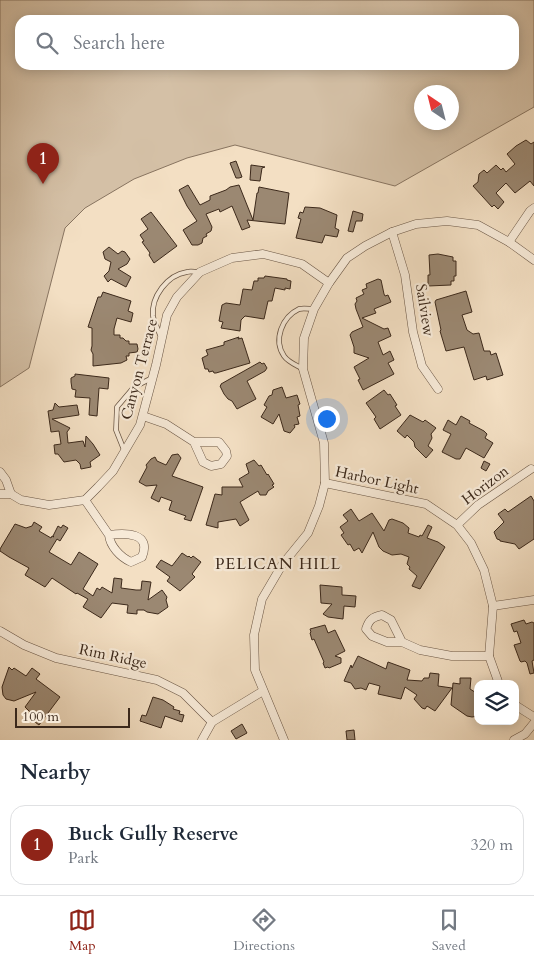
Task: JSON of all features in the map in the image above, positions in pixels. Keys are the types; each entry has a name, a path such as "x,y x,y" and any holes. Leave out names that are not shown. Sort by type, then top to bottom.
{"street":[{"path":"509,242 534,208"},
{"path":"283,739 255,670 254,635 262,599 282,565 308,533 319,506 325,483 324,443 303,369 304,338 314,309 347,258 392,232 416,224 447,221 478,225 509,242 534,260"},
{"name":"Sailview","path":"392,232 405,275 413,332 422,366 438,389"},
{"name":"Canyon Terrace","path":"85,500 113,471 140,426 167,315 177,298 200,272 232,258 263,254 302,264 329,284"},
{"path":"142,416 166,424 194,442"},
{"name":"Horizon","path":"457,526 478,505 531,469"},
{"path":"0,472 6,480 11,494"},
{"name":"Harbor Light","path":"325,483 426,504 457,526 471,543 484,570 493,606 490,656 498,680"},
{"path":"0,494 11,494 21,500 49,505 85,500 108,535 112,545 128,561 134,562 142,557 144,545 138,536 127,534 108,535"},
{"path":"493,606 534,600"},
{"path":"402,642 391,620 382,615 373,617 368,622 366,629 372,636 387,642 402,642 420,650 452,656 490,656"},
{"name":"Rim Ridge","path":"0,631 56,658 157,680 183,694 212,722"},
{"path":"202,740 212,722 263,691"},
{"path":"519,707 534,716"},
{"path":"514,740 525,734 534,723"}],"lane":[{"path":"161,337 153,317 154,303 159,291 176,276 187,272 200,272"},
{"path":"303,369 283,355 279,336 282,326 300,308 314,309"},
{"path":"125,452 116,430 117,407 134,387 152,378"}],"shaded area":[{"path":"0,0 534,0 534,107 395,186 235,145 187,158 134,179 85,208 65,228 29,368 0,387"}],"building":[{"path":"526,140 531,144 534,142 534,186 530,181 515,193 506,183 496,193 504,202 498,209 494,205 492,207 473,186 478,182 479,174 484,170 487,173 496,165 501,170 503,168 506,172 515,164 507,154"},
{"path":"236,161 242,177 239,178 236,178 230,163"},
{"path":"251,165 265,167 262,168 260,181 250,180"},
{"path":"188,185 200,205 210,200 210,196 239,185 253,220 259,187 289,193 285,224 247,220 250,227 242,230 232,206 220,212 219,209 206,214 212,227 211,231 203,238 202,243 192,245 183,230 197,221 179,190"},
{"path":"305,207 320,208 337,215 335,228 339,230 337,237 325,235 322,243 296,238 301,219 298,218 300,212 303,213"},
{"path":"353,211 363,214 362,221 356,221 353,232 348,231"},
{"path":"151,212 177,246 154,263 140,235 148,229 141,219"},
{"path":"109,247 118,254 122,251 125,252 130,259 127,264 118,269 131,277 126,287 111,279 108,282 104,276 109,271 111,262 105,259 103,252"},
{"path":"438,254 453,257 453,261 456,261 456,276 454,276 454,281 451,281 451,285 428,286 428,275 430,275 429,255"},
{"path":"265,276 291,281 290,289 275,288 272,301 268,301 264,319 245,316 241,320 240,331 221,328 223,322 219,321 222,305 226,303 240,305 243,289 252,290 254,281 258,281 258,278 264,278"},
{"path":"378,279 381,280 385,296 388,295 391,302 374,309 376,313 362,318 384,329 388,328 391,336 378,342 383,355 390,351 394,360 388,363 394,374 363,390 354,367 369,358 354,353 350,335 352,332 363,327 356,309 356,298 364,294 362,290 367,288 366,284"},
{"path":"466,291 472,312 462,315 467,330 473,334 479,333 484,351 490,351 491,355 496,353 503,375 487,380 486,376 474,380 464,347 446,351 435,302 436,300"},
{"path":"103,292 131,301 128,311 133,313 131,322 117,318 114,335 120,335 120,338 129,341 129,344 137,344 138,349 137,352 129,353 129,356 126,356 127,360 121,363 93,366 91,350 92,328 88,327 98,297 101,297"},
{"path":"239,337 238,339 242,338 250,363 216,373 205,369 202,358 208,355 206,350 224,345 224,342"},
{"path":"260,362 264,363 267,368 265,371 247,381 256,399 237,409 224,394 220,386"},
{"path":"75,374 109,378 108,389 99,388 97,416 89,415 90,398 75,397 76,390 72,389 71,378"},
{"path":"282,387 286,398 297,395 300,404 298,405 300,416 297,417 299,424 294,425 295,427 290,433 284,431 279,414 273,424 261,417 267,407 264,405 269,396 272,395 273,390"},
{"path":"384,390 388,395 390,394 401,415 380,429 374,419 376,417 366,403"},
{"path":"55,403 59,407 77,405 79,415 52,419 70,428 67,432 68,443 83,441 85,447 86,436 93,444 100,455 90,462 91,467 81,469 80,464 76,460 64,462 58,454 55,454 54,445 61,444 59,431 51,432 48,411 53,410"},
{"path":"410,415 423,422 425,420 436,428 431,434 432,438 428,446 433,450 426,458 407,435 405,438 397,431"},
{"path":"461,416 484,431 487,434 485,438 493,443 484,458 466,448 460,459 442,452 451,434 443,430 448,420 456,425"},
{"path":"178,454 181,458 172,476 203,487 191,521 184,519 186,516 169,510 172,501 161,497 159,502 151,498 157,485 146,486 139,482 147,467 146,465 151,459 155,457 157,461 166,465 172,455"},
{"path":"254,460 268,474 274,487 266,495 260,495 258,491 240,502 249,520 240,526 236,519 218,522 218,528 206,525 215,494 222,495 222,487 243,487 239,479 249,473 246,464"},
{"path":"484,461 490,464 486,471 481,468"},
{"path":"531,496 534,501 534,539 519,549 515,544 497,539 494,532 504,522 498,514 505,509 508,512"},
{"path":"351,509 359,521 372,513 384,531 389,520 392,519 403,523 409,528 408,533 419,537 420,535 422,536 428,525 432,527 427,538 445,547 420,589 412,586 417,576 409,569 410,567 407,564 409,557 401,554 392,555 383,551 379,547 373,532 362,553 359,548 354,551 350,544 348,545 341,535 344,533 340,527 348,521 343,515"},
{"path":"34,522 42,527 39,531 51,538 52,536 54,537 58,526 61,528 63,525 68,528 60,541 57,539 49,552 71,565 79,552 98,564 83,589 93,596 97,588 100,590 102,587 112,593 114,578 122,579 121,588 136,590 141,590 142,581 151,582 148,600 162,590 167,597 168,607 158,614 137,610 137,614 127,613 128,605 112,603 101,618 83,607 88,599 76,594 52,578 45,587 25,575 29,568 9,557 0,549 15,524 26,528 32,526"},
{"path":"182,553 191,558 193,556 201,562 192,574 195,577 180,591 167,581 170,577 156,567 161,560 172,566"},
{"path":"320,585 342,587 342,595 356,596 355,607 344,606 343,619 328,617 323,614 332,604 321,603"},
{"path":"524,620 526,624 534,623 534,660 532,661 534,673 530,674 527,663 520,661 514,645 521,643 517,631 514,632 511,624"},
{"path":"325,625 328,633 335,630 345,651 335,656 341,658 341,663 329,668 325,668 310,633 310,629"},
{"path":"358,656 386,669 388,662 410,670 407,680 422,681 424,678 429,678 430,673 439,674 438,686 452,688 435,711 427,706 425,709 422,708 414,699 417,695 405,687 401,699 378,694 380,686 369,683 366,690 361,688 355,689 351,683 344,681 351,665 352,668"},
{"path":"9,667 26,676 32,668 40,674 36,679 60,697 39,725 28,717 31,713 25,707 36,692 14,701 6,699 3,695 2,687"},
{"path":"460,678 471,678 470,689 474,692 474,717 467,716 451,705 453,683 460,684"},
{"path":"153,697 163,700 174,707 173,709 180,711 179,714 184,715 182,722 165,716 161,728 140,721 142,715 146,716"},
{"path":"242,724 247,733 236,739 231,731"},
{"path":"354,730 355,740 347,740 346,731"}],"place":[{"name":"Buck Gully Reserve","path":"43,184"}],"district":[{"name":"PELICAN HILL","path":"278,564"}]}
